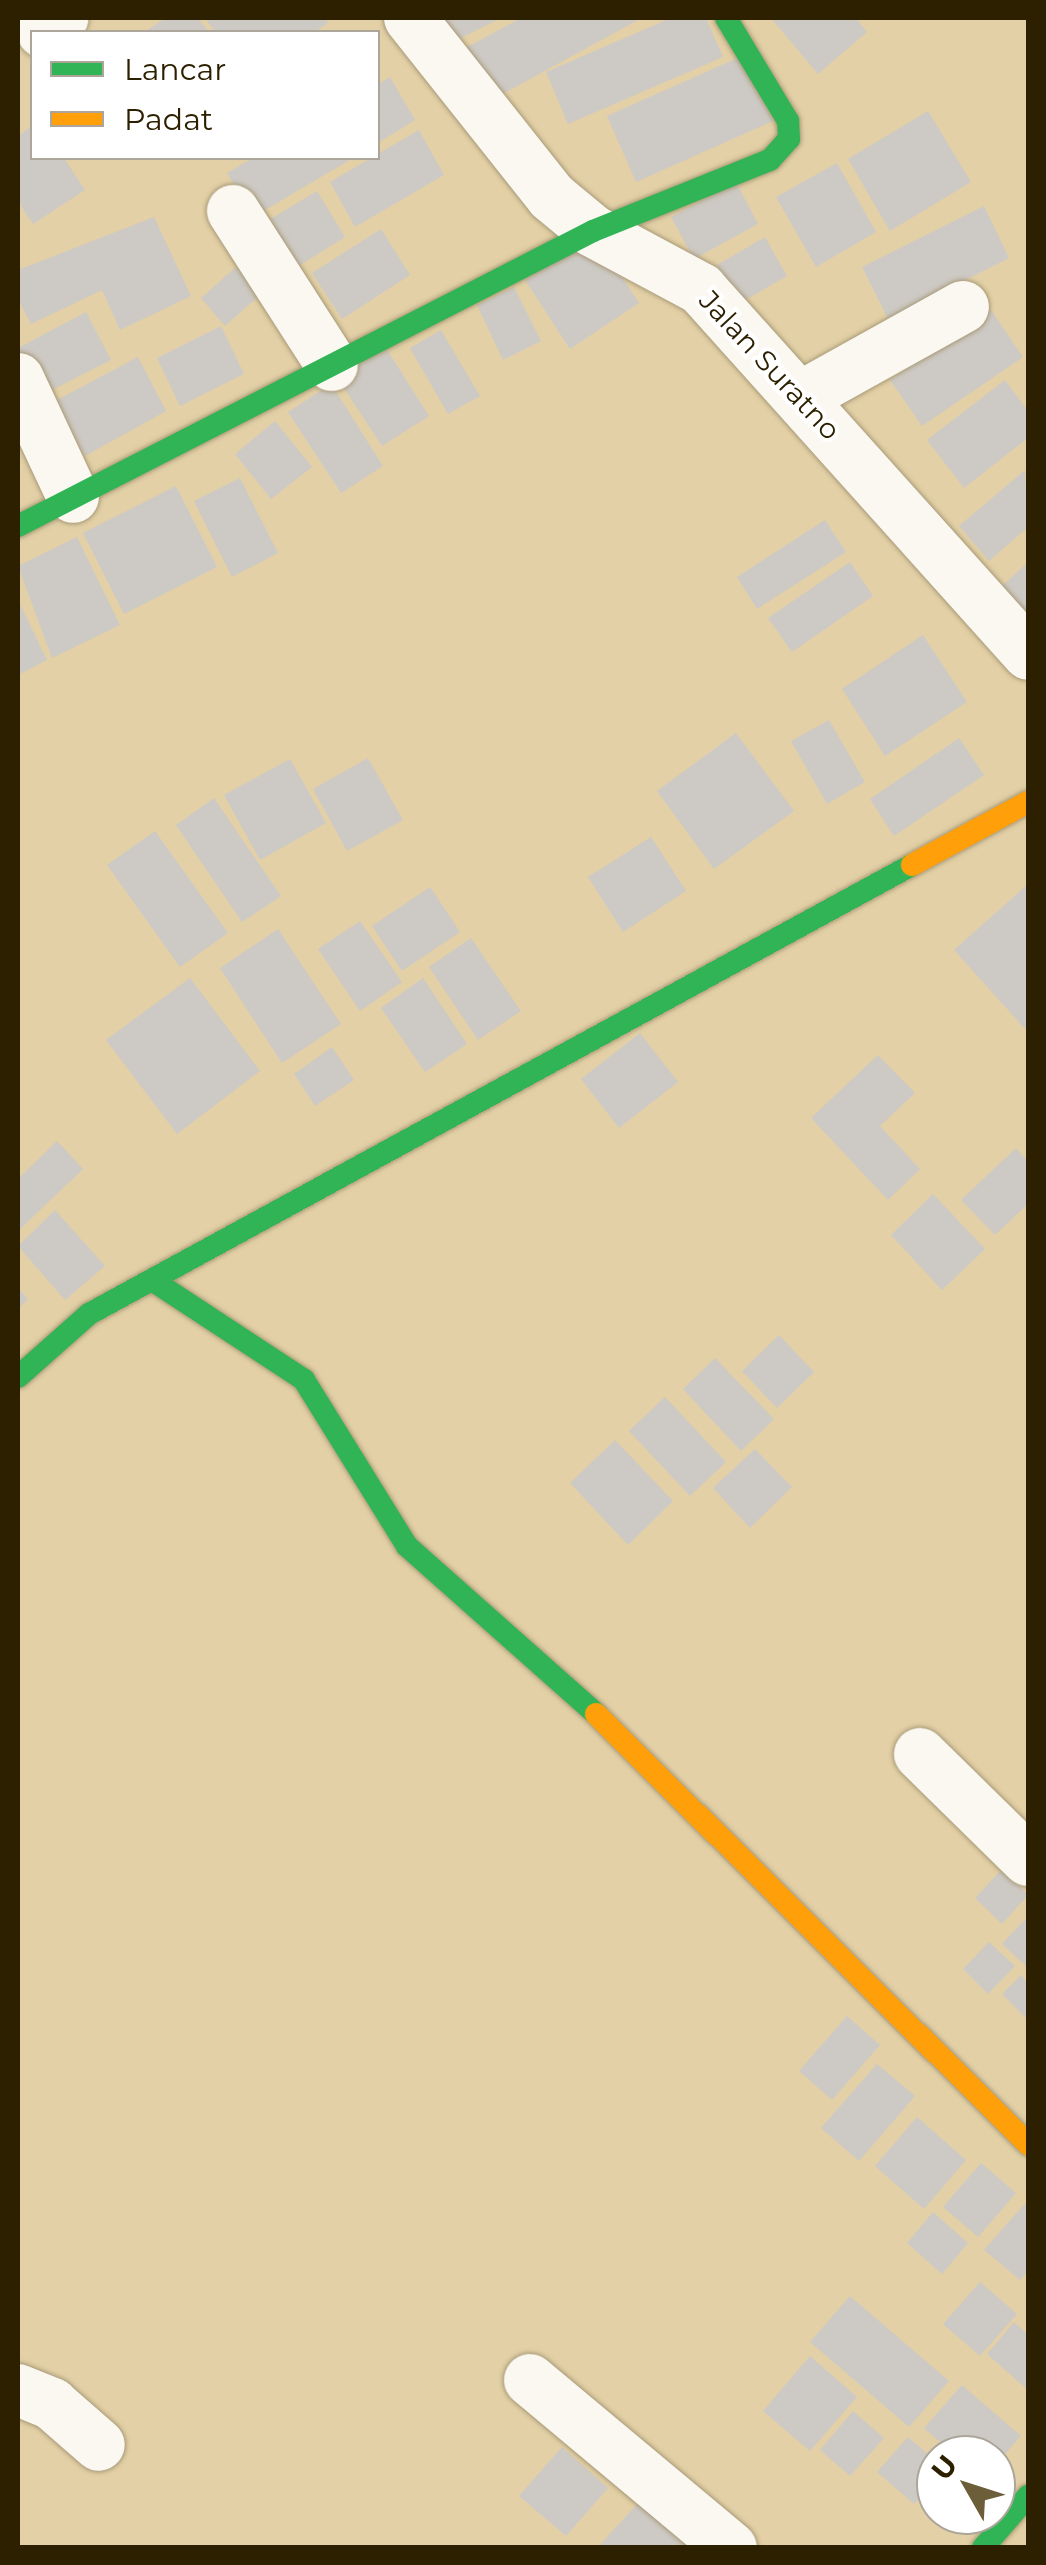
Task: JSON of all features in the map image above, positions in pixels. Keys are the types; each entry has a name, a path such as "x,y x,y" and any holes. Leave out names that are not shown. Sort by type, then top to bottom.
{"main road":[{"path":"18,526 592,231 770,160 790,140 749,44 726,18"},
{"path":"18,1377 89,1314 1028,802"},
{"path":"152,1280 304,1380 407,1546 568,1687 1028,2144"},
{"path":"983,2548 1028,2496"}],"street":[{"name":"Jalan Suratno","path":"410,18 461,90 592,231 701,289 804,396 1028,654"},
{"path":"233,211 332,365"},
{"path":"804,396 962,307"},
{"path":"18,379 73,497"},
{"path":"920,1754 1028,1860"},
{"path":"530,2380 732,2548"},
{"path":"18,2390 52,2404 100,2446"}],"building":[{"path":"166,18 198,18 207,30 147,30"},
{"path":"205,18 325,18 328,23 317,30 214,30"},
{"path":"439,18 501,18 451,43"},
{"path":"521,18 638,20 486,103 458,52"},
{"path":"671,18 706,18 723,57 568,124 546,72"},
{"path":"771,18 856,18 867,32 818,74"},
{"path":"744,55 773,121 636,182 607,116"},
{"path":"390,77 415,120 380,142 380,83"},
{"path":"928,111 971,182 890,231 848,159"},
{"path":"30,127 30,160 65,160 85,190 33,224 18,201 18,136"},
{"path":"419,130 444,175 355,227 330,182 368,160 380,160 380,153"},
{"path":"250,160 350,160 253,217 227,173"},
{"path":"837,163 876,232 816,267 776,197"},
{"path":"736,182 758,224 694,259 671,217"},
{"path":"317,191 345,237 283,276 254,229"},
{"path":"984,206 1009,258 888,319 862,267"},
{"path":"154,217 191,296 120,330 102,290 31,324 18,299 18,270"},
{"path":"381,229 410,275 342,319 312,273"},
{"path":"594,234 639,303 570,349 525,280"},
{"path":"765,237 787,276 738,304 717,265"},
{"path":"236,267 260,295 225,326 201,298"},
{"path":"514,287 541,341 503,360 477,305"},
{"path":"991,310 1023,357 922,426 890,380"},
{"path":"86,312 111,360 40,396 18,348"},
{"path":"221,326 244,374 180,406 157,358"},
{"path":"441,330 480,396 448,414 410,348"},
{"path":"384,345 429,416 382,446 336,376"},
{"path":"138,357 166,411 85,456 55,401"},
{"path":"1005,380 1028,411 1028,438 964,488 927,440"},
{"path":"331,384 383,466 341,493 288,412"},
{"path":"275,421 312,467 271,499 235,454"},
{"path":"1025,470 1028,527 989,561 959,526"},
{"path":"240,478 278,553 232,577 194,501"},
{"path":"176,486 217,567 124,614 83,533"},
{"path":"825,520 846,552 757,609 737,577"},
{"path":"77,537 120,625 52,658 18,566"},
{"path":"850,562 873,596 792,652 768,618"},
{"path":"1028,562 1028,613 1024,618 998,590"},
{"path":"18,600 47,660 18,675"},
{"path":"923,635 967,702 885,756 842,689"},
{"path":"829,720 865,782 827,804 791,741"},
{"path":"736,733 794,811 714,869 657,791"},
{"path":"959,738 984,775 894,836 870,799"},
{"path":"368,758 403,820 347,851 313,789"},
{"path":"290,759 326,823 260,860 224,795"},
{"path":"214,798 281,896 242,922 176,825"},
{"path":"155,831 228,933 180,967 107,865"},
{"path":"651,837 686,891 623,932 588,877"},
{"path":"1028,884 1028,1029 1027,1031 954,950"},
{"path":"430,887 460,932 402,971 372,926"},
{"path":"360,921 402,982 360,1011 318,949"},
{"path":"278,929 341,1024 282,1063 220,968"},
{"path":"471,938 521,1011 478,1040 429,967"},
{"path":"190,978 260,1071 177,1134 106,1040"},
{"path":"423,978 467,1044 425,1072 381,1008"},
{"path":"640,1033 678,1082 619,1128 581,1079"},
{"path":"332,1047 354,1080 315,1106 294,1074"},
{"path":"878,1055 915,1093 880,1126 920,1169 888,1200 811,1118"},
{"path":"57,1141 83,1169 18,1231 18,1179"},
{"path":"1016,1148 1028,1162 1028,1204 995,1235 961,1200"},
{"path":"933,1194 985,1249 942,1290 891,1235"},
{"path":"55,1210 105,1266 65,1300 18,1246"},
{"path":"18,1288 28,1299 18,1309"},
{"path":"779,1335 814,1372 777,1408 742,1371"},
{"path":"715,1358 774,1419 741,1451 683,1389"},
{"path":"665,1397 726,1462 690,1496 629,1431"},
{"path":"615,1440 673,1501 628,1545 570,1483"},
{"path":"755,1449 792,1487 750,1528 713,1488"},
{"path":"1003,1868 1028,1895 1002,1924 975,1898"},
{"path":"1028,1916 1028,1968 1002,1944"},
{"path":"989,1942 1015,1966 988,1994 963,1969"},
{"path":"1021,1975 1028,1983 1028,2020 1002,1994"},
{"path":"847,2016 880,2045 832,2100 799,2071"},
{"path":"877,2064 915,2096 859,2161 821,2128"},
{"path":"917,2117 966,2160 924,2209 875,2166"},
{"path":"981,2163 1016,2193 978,2237 943,2207"},
{"path":"1028,2200 1028,2271 1020,2280 984,2250"},
{"path":"933,2212 968,2243 942,2274 907,2243"},
{"path":"980,2282 1017,2314 980,2356 943,2324"},
{"path":"850,2296 949,2381 909,2427 810,2342"},
{"path":"1014,2322 1028,2334 1028,2390 987,2354"},
{"path":"810,2356 857,2397 810,2451 763,2411"},
{"path":"962,2385 1021,2436 1016,2442 1016,2435 932,2435 924,2428"},
{"path":"853,2411 884,2438 850,2476 820,2450"},
{"path":"908,2437 916,2444 916,2502 914,2504 877,2472"},
{"path":"562,2447 608,2488 566,2536 519,2496"},
{"path":"639,2502 689,2548 597,2548"}],"traffic: fast":[{"path":"18,526 593,231 770,160 789,139 788,121 726,18"},
{"path":"18,1377 89,1314 912,865"},
{"path":"152,1280 304,1380 407,1546 596,1714"},
{"path":"983,2548 1028,2496"}],"traffic: slow":[{"path":"912,865 1028,802"},
{"path":"596,1714 1028,2144"}]}
